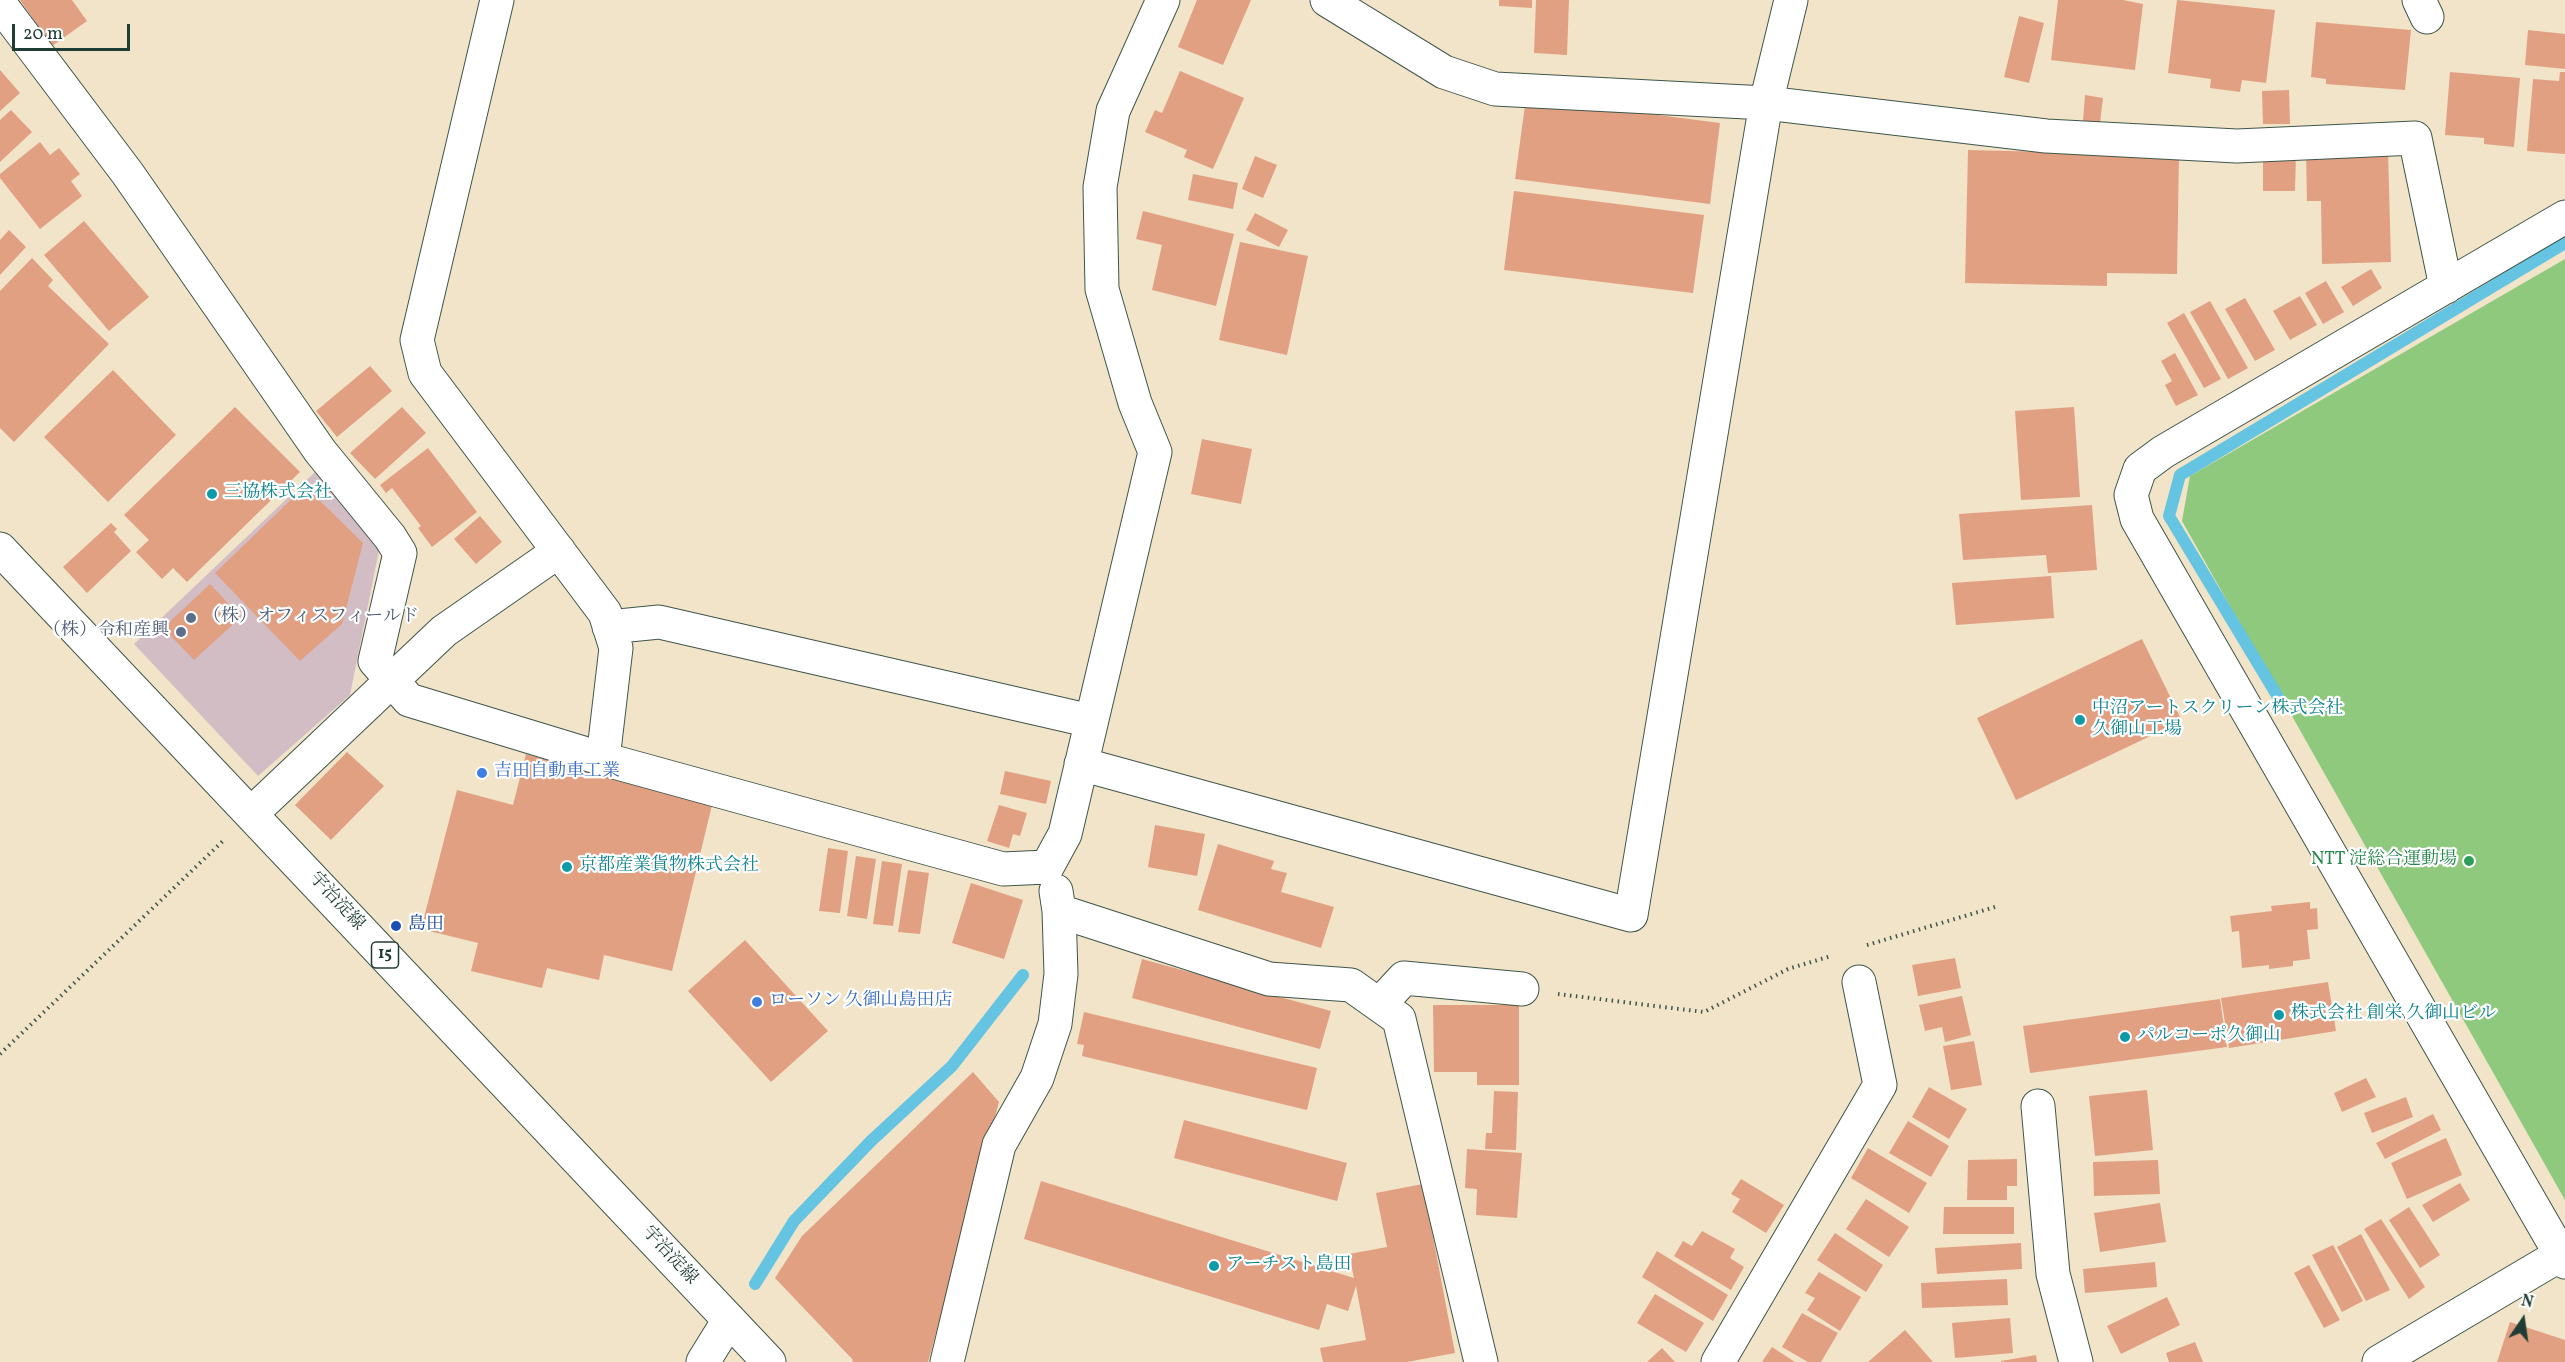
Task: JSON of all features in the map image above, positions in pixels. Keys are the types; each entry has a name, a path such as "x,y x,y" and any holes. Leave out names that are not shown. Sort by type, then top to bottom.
{"street":[{"path":"497,0 417,340 425,373 605,613 616,648 603,759"},
{"path":"1047,867 1065,834 1155,452 1135,403 1102,289 1100,187 1113,111 1163,0"},
{"path":"1327,0 1444,72 1496,89 1766,103 2046,136 2225,146 2415,138 2446,287"},
{"path":"1081,764 1630,915 1766,103 1791,0"},
{"path":"0,4 128,174 320,451 390,537 400,553 375,661 409,700 603,759 1003,869 1047,867"},
{"path":"2379,1362 2563,1258 2137,519 2131,495 2140,468 2163,452 2565,218"},
{"name":"宇治淀線","path":"0,549 769,1362"},
{"path":"252,813 444,631 559,551"},
{"path":"609,627 659,622 1091,721"},
{"path":"947,1362 999,1145 1037,1078 1055,1024 1061,974 1059,911 1055,885 1047,867"},
{"path":"1059,911 1269,979 1351,985 1398,1019 1481,1362"},
{"path":"1378,1005 1404,978 1522,989"},
{"path":"1718,1362 1880,1085 1858,982"},
{"path":"2038,1106 2053,1274 2076,1362"},
{"path":"703,1362 729,1320"}],"path":[{"path":"0,1054 252,813"},
{"path":"1857,948 1995,907"},
{"path":"1522,989 1704,1012 1788,969 1834,955"}],"shaded area":[{"path":"315,472 380,545 350,695 258,776 134,644"}],"green space":[{"name":"NTT 淀総合運動場","path":"2565,259 2565,1200 2182,521 2190,476"}],"building":[{"path":"20,0 72,0 87,21 52,46"},
{"path":"1197,0 1251,0 1223,65 1178,47"},
{"path":"1499,0 1532,0 1532,8 1499,6"},
{"path":"1536,0 1569,0 1567,55 1534,53"},
{"path":"2058,0 2123,0 2143,4 2135,70 2051,60"},
{"path":"2177,0 2275,10 2266,83 2242,80 2240,92 2210,88 2211,79 2168,73"},
{"path":"2019,16 2044,23 2029,83 2004,77"},
{"path":"2316,22 2411,30 2405,90 2326,84 2326,79 2311,77"},
{"path":"2528,30 2565,34 2565,69 2525,65"},
{"path":"0,70 20,93 0,111"},
{"path":"1180,71 1244,98 1213,169 1184,157 1187,150 1145,132 1155,110 1162,113"},
{"path":"2450,72 2520,78 2514,147 2484,144 2484,138 2445,135"},
{"path":"2560,72 2565,72 2565,154 2527,151 2533,79 2559,81"},
{"path":"2289,90 2290,124 2263,124 2262,91"},
{"path":"2085,95 2103,98 2100,123 2083,121"},
{"path":"1526,98 1720,123 1710,204 1515,179"},
{"path":"11,110 32,132 0,162 0,120"},
{"path":"40,142 50,155 59,148 80,174 71,181 82,196 40,229 0,178 0,174"},
{"path":"1968,150 2179,155 2177,274 2107,273 2107,286 1965,283"},
{"path":"2388,150 2391,262 2322,264 2321,201 2307,201 2306,153"},
{"path":"2263,154 2296,154 2295,191 2263,191"},
{"path":"1255,156 1277,165 1263,198 1242,189"},
{"path":"1193,174 1238,183 1233,209 1188,200"},
{"path":"1514,191 1704,215 1693,293 1504,270"},
{"path":"1143,211 1234,234 1216,306 1152,290 1162,245 1136,239"},
{"path":"1255,213 1288,230 1279,247 1246,230"},
{"path":"84,221 149,297 109,331 44,255"},
{"path":"9,230 26,247 0,275 0,240"},
{"path":"1240,242 1308,256 1287,355 1219,340"},
{"path":"32,258 53,280 48,286 109,344 14,442 0,428 0,291"},
{"path":"2371,269 2382,288 2353,306 2341,287"},
{"path":"2326,281 2344,312 2323,324 2305,293"},
{"path":"2300,296 2317,325 2290,340 2273,311"},
{"path":"2245,298 2275,350 2255,361 2225,309"},
{"path":"2210,301 2248,368 2228,379 2190,312"},
{"path":"2184,313 2221,379 2204,388 2167,323"},
{"path":"2175,353 2198,395 2176,406 2165,385 2172,381 2161,361"},
{"path":"370,366 392,391 337,437 316,411"},
{"path":"113,370 176,435 108,502 44,437"},
{"name":"三協株式会社","path":"235,407 300,472 187,582 173,568 162,579 136,552 149,540 124,515"},
{"path":"402,407 426,433 375,479 350,453"},
{"path":"2074,407 2080,497 2021,500 2015,411"},
{"path":"1202,439 1252,449 1241,504 1191,494"},
{"path":"428,448 477,512 432,547 418,528 421,526 392,488 386,493 380,485"},
{"path":"305,486 363,543 342,624 300,661 215,573"},
{"path":"2092,505 2097,570 2048,573 2046,555 1963,560 1959,514"},
{"path":"480,516 502,542 476,564 454,539"},
{"path":"111,523 117,529 114,532 131,551 87,593 63,567"},
{"path":"2051,576 2054,618 1956,625 1952,583"},
{"path":"210,584 241,617 194,660 163,628"},
{"name":"中沼アートスクリーン株式会社 久御山工場","path":"2142,639 2182,721 2016,800 1977,718"},
{"path":"347,752 384,786 331,840 295,805"},
{"name":"京都産業貨物株式会社","path":"526,754 712,805 672,971 604,955 599,980 547,968 542,988 471,971 478,943 421,929 457,790 513,805"},
{"path":"1005,771 1051,781 1046,804 1000,794"},
{"path":"999,805 1027,813 1020,836 1013,834 1009,848 987,841"},
{"path":"1155,825 1205,834 1197,876 1148,867"},
{"path":"1218,844 1274,861 1271,869 1287,873 1281,892 1334,907 1321,948 1198,910"},
{"path":"828,848 848,851 840,913 819,911"},
{"path":"856,856 876,859 867,919 847,916"},
{"path":"882,861 902,864 893,926 873,924"},
{"path":"908,870 929,873 920,934 898,932"},
{"path":"971,883 1023,900 1004,959 952,943"},
{"path":"2310,902 2310,909 2317,908 2318,929 2307,930 2310,959 2293,961 2293,966 2269,969 2269,965 2242,968 2239,931 2232,932 2230,916 2272,911 2271,906"},
{"path":"745,940 828,1031 771,1082 688,991"},
{"path":"1955,958 1961,988 1918,996 1912,965"},
{"path":"1142,959 1331,1011 1320,1049 1132,998"},
{"name":"株式会社 創栄 久御山ビル","path":"2328,982 2336,1031 2229,1048 2221,998"},
{"path":"1962,996 1971,1035 1945,1042 1942,1027 1925,1031 1919,1005"},
{"name":"パルコーポ久御山","path":"2220,999 2227,1047 2030,1073 2023,1026"},
{"path":"1433,1005 1519,1005 1519,1085 1477,1085 1477,1072 1434,1072"},
{"path":"1084,1012 1317,1068 1307,1110 1082,1056 1084,1045 1077,1044"},
{"path":"1974,1041 1982,1085 1951,1090 1943,1046"},
{"path":"973,1072 999,1102 928,1362 852,1362 853,1360 775,1278 802,1236"},
{"path":"2366,1078 2376,1097 2342,1112 2334,1093"},
{"path":"1929,1087 1967,1109 1949,1139 1912,1117"},
{"path":"2147,1090 2153,1150 2095,1156 2089,1096"},
{"path":"1494,1091 1518,1092 1516,1150 1485,1149 1486,1133 1492,1133"},
{"path":"2406,1097 2413,1117 2372,1133 2364,1113"},
{"path":"2433,1114 2441,1130 2385,1159 2376,1143"},
{"path":"1184,1120 1347,1163 1337,1201 1174,1158"},
{"path":"1908,1121 1949,1146 1931,1177 1889,1153"},
{"path":"2446,1138 2462,1175 2407,1199 2391,1163"},
{"path":"1868,1148 1927,1183 1909,1213 1851,1178"},
{"path":"1467,1149 1522,1153 1517,1218 1476,1215 1477,1189 1465,1188"},
{"path":"2017,1159 2017,1186 2007,1186 2007,1200 1967,1200 1968,1160"},
{"path":"2158,1160 2160,1194 2094,1196 2093,1162"},
{"path":"1741,1179 1784,1205 1766,1233 1732,1212 1740,1199 1731,1194"},
{"name":"アーチスト島田","path":"1041,1181 1354,1278 1349,1254 1387,1247 1376,1193 1423,1184 1455,1353 1407,1362 1323,1362 1320,1348 1366,1340 1356,1286 1348,1311 1327,1304 1319,1330 1024,1239"},
{"path":"2460,1183 2470,1200 2433,1222 2422,1205"},
{"path":"1866,1199 1909,1227 1889,1257 1846,1229"},
{"path":"2160,1203 2166,1242 2100,1252 2094,1213"},
{"path":"1944,1207 2014,1207 2014,1234 1943,1234"},
{"path":"2409,1207 2440,1255 2420,1268 2389,1220"},
{"path":"2381,1219 2425,1287 2409,1299 2364,1229"},
{"path":"1702,1231 1735,1249 1730,1258 1744,1267 1731,1290 1674,1256 1683,1241 1692,1246"},
{"path":"1835,1233 1883,1265 1866,1292 1817,1260"},
{"path":"2361,1234 2390,1290 2366,1301 2337,1247"},
{"path":"2021,1243 2022,1269 1937,1274 1935,1248"},
{"path":"2333,1245 2363,1301 2342,1312 2312,1255"},
{"path":"1657,1251 1728,1295 1713,1321 1642,1277"},
{"path":"2155,1262 2157,1287 2085,1293 2083,1269"},
{"path":"2309,1265 2340,1320 2324,1328 2294,1273"},
{"path":"1819,1272 1861,1297 1840,1331 1807,1310 1815,1298 1805,1293"},
{"path":"2007,1279 2008,1305 1922,1308 1921,1283"},
{"path":"1655,1294 1704,1323 1686,1352 1637,1323"},
{"path":"2167,1297 2180,1325 2121,1354 2107,1326"},
{"path":"1802,1313 1838,1333 1821,1362 1808,1362 1782,1347"},
{"path":"2010,1318 2013,1353 1955,1358 1952,1323"},
{"path":"2510,1322 2565,1340 2565,1362 2497,1362"},
{"path":"1905,1330 1933,1362 1868,1362"},
{"path":"2195,1342 2203,1362 2169,1362 2166,1353"},
{"path":"1772,1347 1795,1362 1762,1362"},
{"path":"1662,1348 1675,1362 1647,1362"},
{"path":"2036,1355 2037,1362 2001,1362 2001,1361"}],"waterway":[{"path":"2284,707 2169,516 2180,475 2565,243"},
{"path":"755,1284 794,1221 871,1141 952,1066 1023,975"}],"place":[{"name":"三協株式会社","path":"212,494"},
{"name":"（株）オフィスフィールド","path":"191,618"},
{"name":"（株）令和産興","path":"181,632"},
{"name":"中沼アートスクリーン株式会社 久御山工場","path":"2080,720"},
{"name":"吉田自動車工業","path":"482,773"},
{"name":"NTT 淀総合運動場","path":"2469,861"},
{"name":"京都産業貨物株式会社","path":"567,867"},
{"name":"島田","path":"396,926"},
{"name":"ローソン 久御山島田店","path":"757,1002"},
{"name":"株式会社 創栄 久御山ビル","path":"2279,1015"},
{"name":"パルコーポ久御山","path":"2125,1037"},
{"name":"アーチスト島田","path":"1214,1266"}]}
